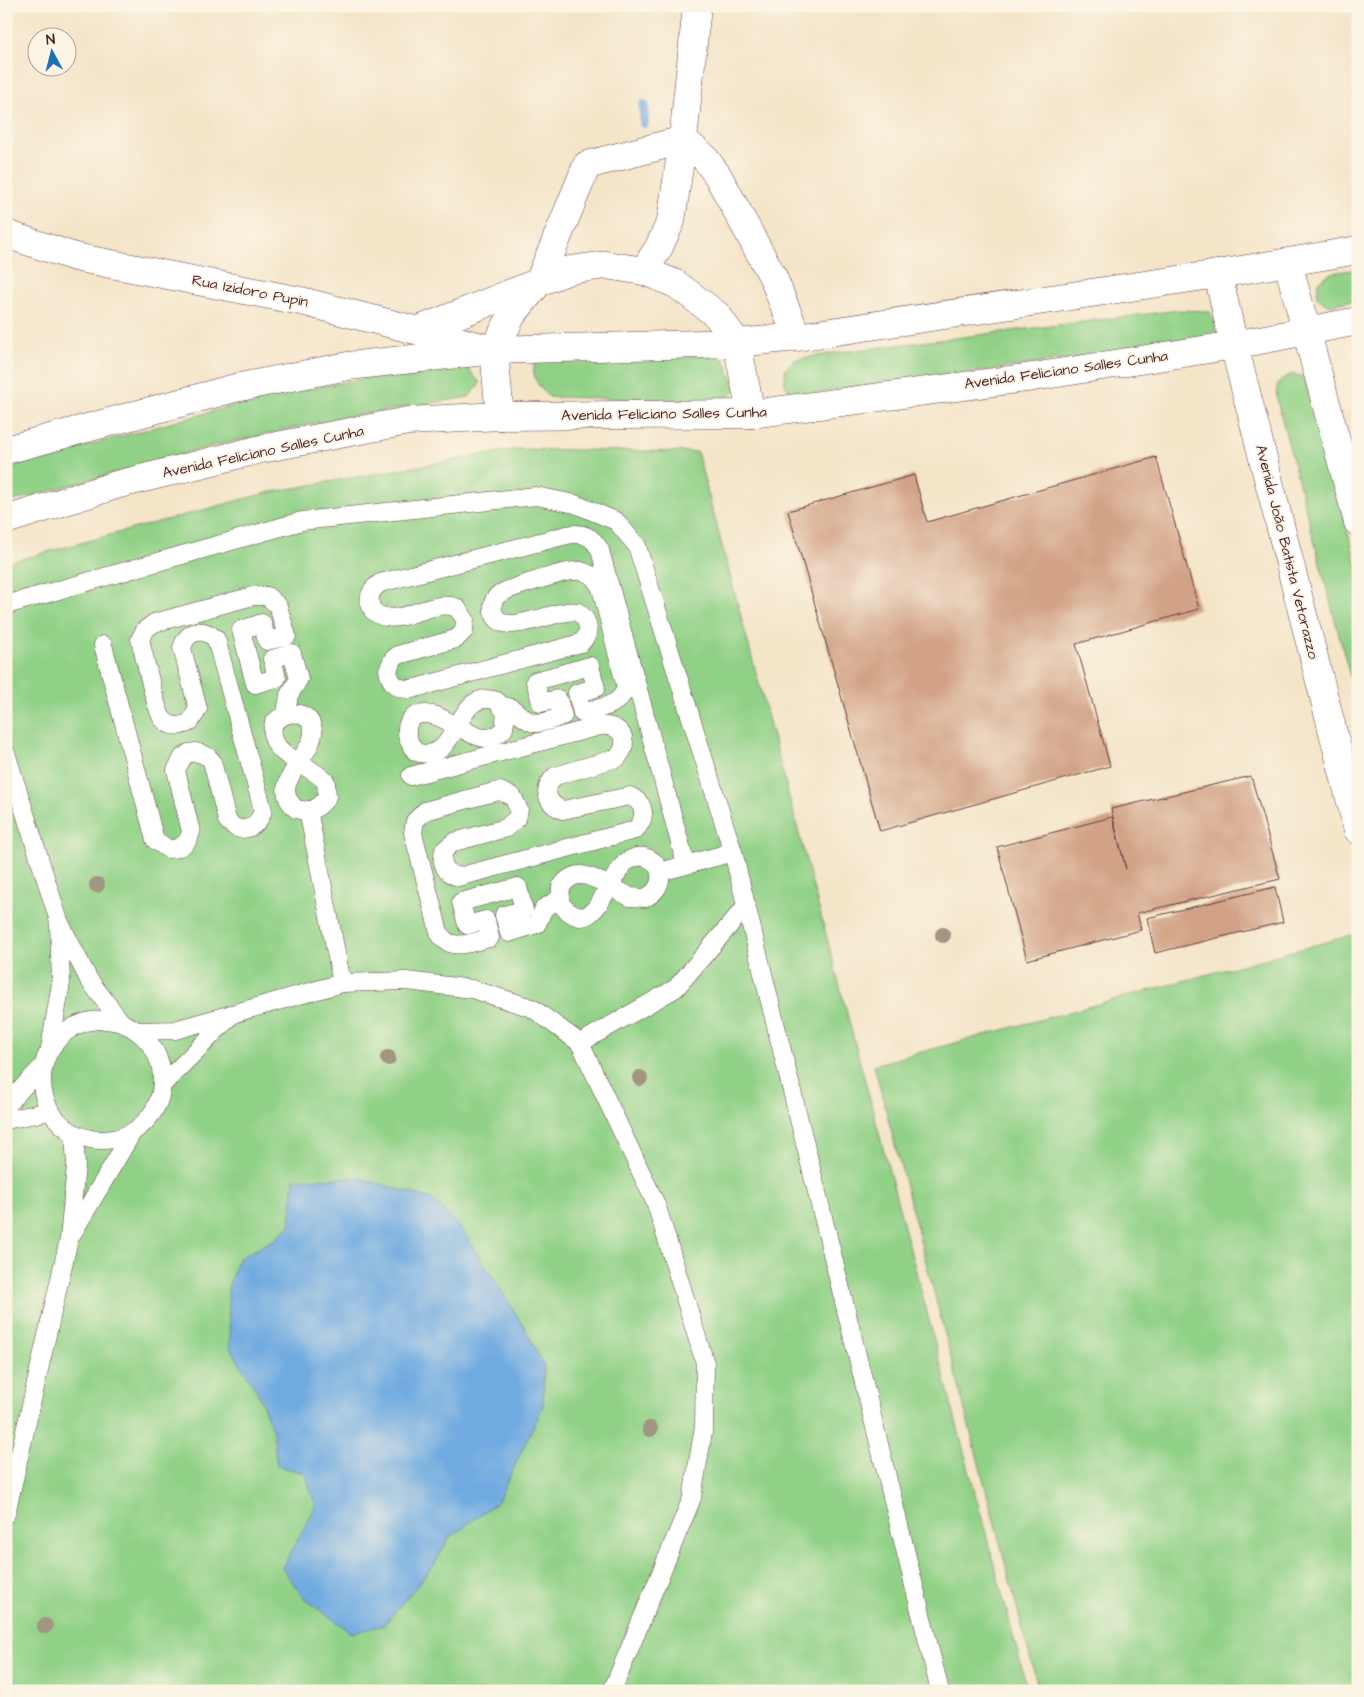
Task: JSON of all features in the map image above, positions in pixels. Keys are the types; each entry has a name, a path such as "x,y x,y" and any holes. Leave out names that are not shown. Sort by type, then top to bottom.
{"main road":[{"path":"644,270 659,247 670,221 683,140 697,6"},
{"path":"500,416 494,350 512,316 539,282 587,165 683,140"},
{"path":"683,140 704,157 718,176 773,277 797,337"},
{"name":"Rua Izidoro Pupin","path":"6,234 75,257 301,301 494,350"},
{"path":"6,450 235,388 348,366 494,350 737,343 797,337 1218,274 1358,250"},
{"path":"1288,262 1358,522"},
{"path":"419,330 570,270 606,265 644,270 676,284 717,316 737,343 751,414"},
{"name":"Avenida João Batista Vetorazzo","path":"1218,274 1234,345 1358,830"},
{"name":"Avenida Feliciano Salles Cunha","path":"6,520 116,486 261,449 408,421 500,416 751,414 1033,376 1234,345 1358,321"}],"lane":[{"path":"6,605 302,521 536,496 576,504 616,521 637,546 733,852 940,1691"},
{"path":"502,706 506,713 504,729 492,738 484,739 457,726 475,702 490,699 502,706 513,708 523,718 536,723 563,716 558,698 541,703 535,681 590,666 596,688 576,693 582,713 612,705 621,698 626,688 601,588 593,576 573,571 504,591 494,600 493,613 496,618 500,622 511,625 566,611 578,612 587,621 589,627 588,634 581,644 412,689 397,688 392,682 388,670 393,659 398,655 456,640 464,631 465,625 462,613 457,608 444,605 396,618 384,618 373,611 369,599 371,593 380,583 575,533 589,536 600,550 686,864"},
{"path":"103,645 155,840 168,849 181,846 189,838 190,832 176,770 183,757 189,753 202,753 212,761 227,820 231,825 242,830 248,829 260,820 263,810 216,638 210,634 196,632 191,633 184,642 182,648 198,709 190,722 177,726 166,722 159,710 140,639 145,630 154,623 253,596 267,596 278,606 287,636 268,641 262,624 240,630 255,684 278,678 272,659 292,653 299,679 289,695 286,713"},
{"path":"299,762 288,778 285,788 286,797 296,809 308,810 318,808 326,797 326,782 319,774 299,762 281,752 272,738 274,723 286,713 294,712 302,715 309,720 313,728 310,744 299,762"},
{"path":"411,776 600,726 612,726 618,729 624,739 625,746 618,758 555,776 550,782 547,797 551,803 563,810 630,796 641,804 644,810 644,818 635,830 458,877 445,870 442,863 444,850 454,842 506,828 512,824 519,810 513,797 500,791 494,792 425,811 415,821 413,833 439,932 441,937 450,944 460,945 490,938 486,920 467,925 461,902 518,887 524,910 504,914 509,933 538,924 544,908 560,899"},
{"path":"6,753 59,920 89,980 121,1022"},
{"path":"308,810 342,983"},
{"path":"660,872 733,852"},
{"path":"610,886 590,876 582,874 573,875 561,887 560,899 566,911 575,915 585,916 593,913 610,886 618,871 630,859 639,857 648,859 656,864 660,872 661,881 658,889 646,898 630,897 610,886"},
{"path":"580,1043 676,988 746,906"},
{"path":"50,1048 64,1032 81,1023 101,1019 121,1022 139,1031 152,1046 161,1064 163,1084 158,1104 147,1121 132,1133 113,1140 93,1140 74,1134 57,1122 46,1105 41,1086 43,1066 50,1048 60,983 59,920"},
{"path":"139,1031 175,1030 342,983 407,981 472,989 532,1008 580,1043 656,1204 704,1363 704,1426 692,1498 612,1691"},
{"path":"163,1084 233,1014"},
{"path":"6,1105 43,1066"},
{"path":"6,1120 51,1111"},
{"path":"69,1239 132,1133"},
{"path":"6,1514 10,1482 69,1239 76,1165 74,1134"}],"green space":[{"path":"1358,269 1358,300 1327,305 1317,297 1318,282 1331,273"},
{"path":"1179,310 1209,311 1217,327 1209,341 792,396 785,384 785,369 794,360 834,353"},
{"path":"704,356 724,359 736,389 726,401 549,397 538,385 534,371 535,360"},
{"path":"466,366 480,383 469,397 339,418 209,447 6,503 6,468 265,397 425,367"},
{"path":"1294,374 1304,377 1308,386 1358,570 1358,707 1277,400 1277,386 1279,382"},
{"path":"517,449 697,452 1028,1691 6,1691 6,563 266,493"},
{"path":"1352,935 1358,954 1358,1691 1039,1691 874,1065"}],"water":[{"path":"359,1178 432,1199 463,1231 525,1328 544,1366 543,1406 498,1501 449,1538 434,1565 384,1625 352,1633 305,1599 282,1568 316,1506 305,1473 277,1466 273,1431 258,1393 230,1348 228,1288 238,1259 275,1239 290,1226 294,1179"}],"building":[{"path":"1156,457 1199,609 1076,644 1110,766 880,831 788,511 914,475 927,522"},
{"path":"1251,776 1280,879 1137,913 1141,930 1027,960 997,847 1112,817 1126,869 1111,809"},
{"path":"1275,887 1283,922 1155,953 1147,918"}],"waterway":[{"path":"644,105 644,123"}]}
